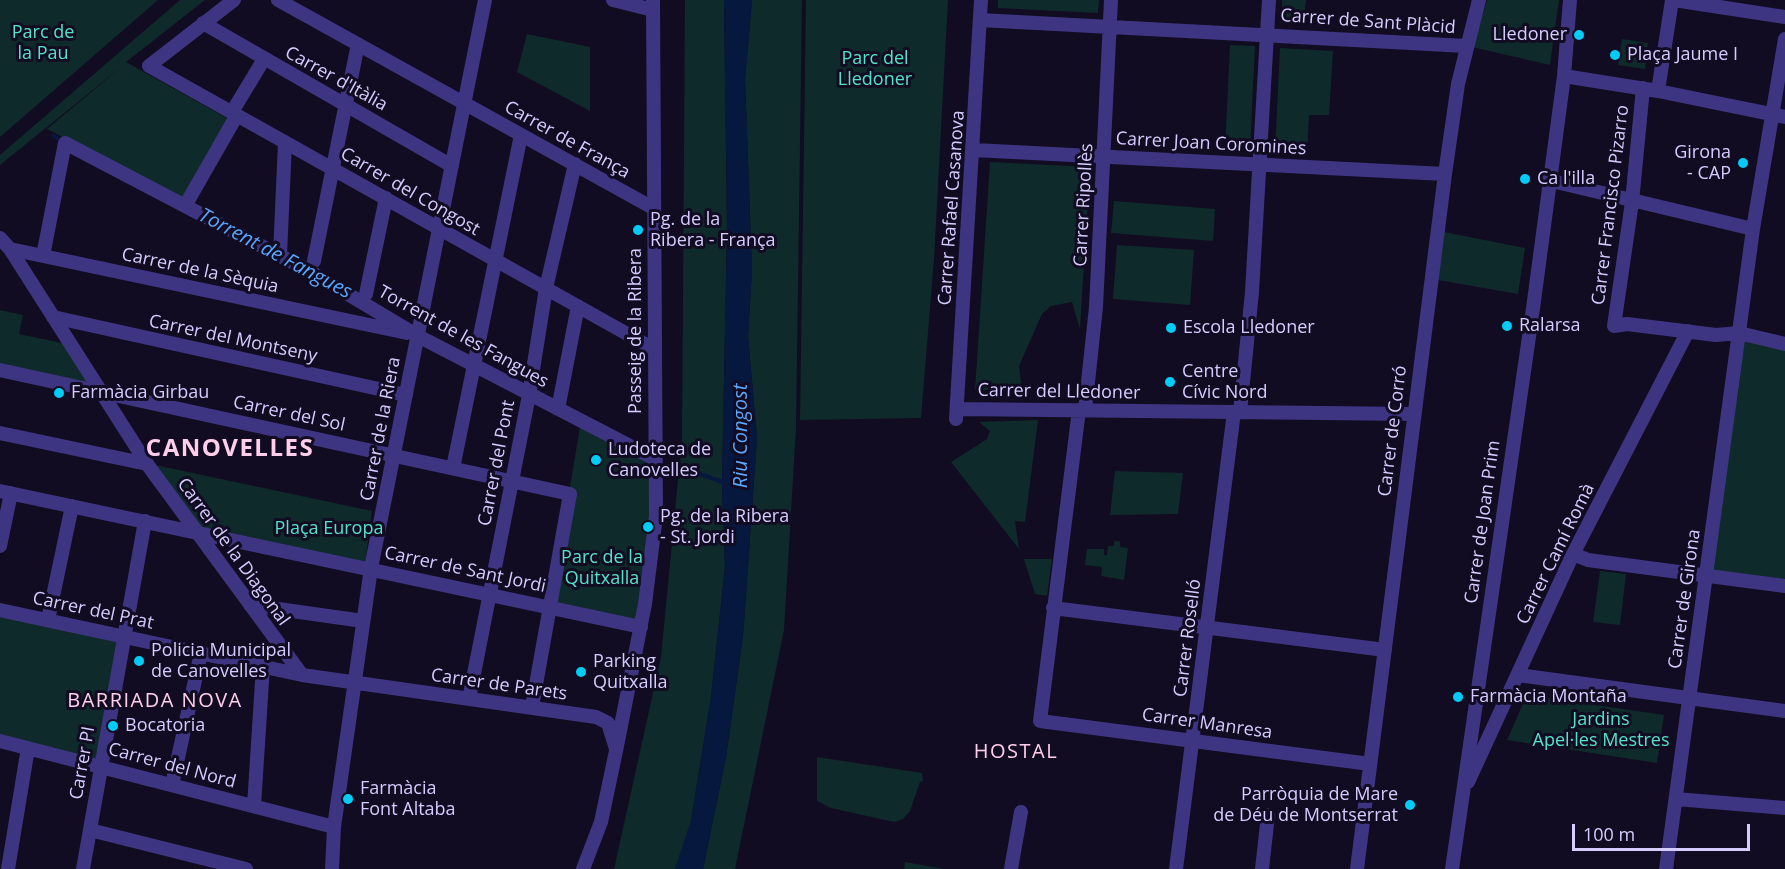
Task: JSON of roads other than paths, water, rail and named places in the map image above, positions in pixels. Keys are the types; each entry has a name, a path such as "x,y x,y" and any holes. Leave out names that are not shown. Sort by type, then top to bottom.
{"street":[{"path":"203,23 234,0"},
{"name":"Carrer de França","path":"278,0 653,208"},
{"name":"Carrer de la Riera","path":"332,869 334,826 371,568 485,0"},
{"path":"613,0 653,5"},
{"name":"Carrer Rafael Casanova","path":"957,414 981,0"},
{"name":"Carrer Ripollès","path":"1040,721 1053,608 1096,308 1111,0"},
{"name":"Carrer Roselló","path":"1176,869 1237,412 1259,165 1269,0"},
{"name":"Carrer de Corró","path":"1356,869 1445,174 1466,46 1479,0"},
{"name":"Carrer de Joan Prim","path":"1452,869 1532,316 1548,180 1564,76 1570,0"},
{"path":"1658,91 1673,0 1785,17"},
{"name":"Passeig de la Ribera","path":"583,869 601,822 616,751 641,627 656,516 653,5"},
{"name":"Carrer de Sant Plàcid","path":"981,20 1267,33 1466,46"},
{"name":"Carrer d'Itàlia","path":"203,23 452,166"},
{"name":"Carrer del Congost","path":"203,23 149,66 654,349"},
{"name":"Carrer de Girona","path":"1666,869 1753,229 1779,116 1785,39"},
{"path":"314,261 358,44"},
{"path":"185,206 264,59"},
{"path":"1564,76 1643,88 1779,116"},
{"name":"Carrer Francisco Pizarro","path":"1643,88 1632,202 1614,326 1627,324 1688,331"},
{"path":"453,468 521,135"},
{"path":"280,255 285,141"},
{"name":"Torrent de les Fangues","path":"43,256 65,142 280,255 418,336 656,459"},
{"name":"Carrer Joan Coromines","path":"974,150 1445,174"},
{"name":"Carrer del Pont","path":"469,699 529,395 546,288 575,164"},
{"path":"1548,180 1626,197 1632,202 1753,229"},
{"path":"366,294 386,198"},
{"name":"Carrer de la Diagonal","path":"0,238 10,249 147,464 302,675"},
{"name":"Carrer de la Sèquia","path":"10,249 418,336"},
{"path":"558,409 578,306"},
{"name":"Carrer del Montseny","path":"53,317 406,395"},
{"path":"1688,331 1716,335 1739,333 1785,344"},
{"name":"Carrer Camí Romà","path":"1462,795 1573,554 1688,331"},
{"name":"Carrer del Sol","path":"0,370 570,494 550,607"},
{"name":"Carrer del Lledoner","path":"957,414 1082,410 1413,414"},
{"path":"0,433 147,464"},
{"path":"0,546 6,492"},
{"name":"Carrer de Sant Jordi","path":"6,492 641,627"},
{"path":"48,620 72,506"},
{"name":"Carrer PI","path":"83,869 145,522"},
{"path":"1573,554 1588,560 1785,586"},
{"path":"250,605 363,621"},
{"path":"532,707 550,607"},
{"path":"1053,608 1385,650"},
{"name":"Carrer del Prat","path":"0,610 302,675 354,684"},
{"path":"172,785 201,653"},
{"path":"254,806 263,666"},
{"path":"1518,675 1785,711"},
{"name":"Carrer de Parets","path":"354,684 596,717 608,723 616,751"},
{"path":"1474,711 1500,716"},
{"name":"Carrer Manresa","path":"1040,721 1370,764"},
{"name":"Carrer del Nord","path":"0,741 334,826"},
{"path":"8,869 28,748"},
{"path":"1676,799 1785,808"},
{"path":"1011,869 1021,812"},
{"path":"1262,869 1268,815"},
{"path":"90,830 246,869"}],"water":[{"name":"Riu Congost","path":"724,0 752,0 745,79 752,270 748,336 757,438 743,636 726,757 703,869 675,869 691,821 711,697 725,567 722,486 727,225"}],"waterway":[{"name":"Torrent de Fangues","path":"53,136 57,138"},
{"name":"Torrent de Fangues","path":"673,465 726,483"}],"place":[{"name":"Lledoner","path":"1579,35"},
{"name":"Plaça Jaume I","path":"1615,55"},
{"name":"Girona - CAP","path":"1743,163"},
{"name":"Ca l'illa","path":"1525,179"},
{"name":"Pg. de la Ribera - França","path":"638,230"},
{"name":"Ralarsa","path":"1507,326"},
{"name":"Escola Lledoner","path":"1171,328"},
{"name":"Centre Cívic Nord","path":"1170,382"},
{"name":"Farmàcia Girbau","path":"59,393"},
{"name":"Ludoteca de Canovelles","path":"596,460"},
{"name":"Pg. de la Ribera - St. Jordi","path":"648,527"},
{"name":"Policia Municipal de Canovelles","path":"139,661"},
{"name":"Parking Quitxalla","path":"581,672"},
{"name":"Farmàcia Montaña","path":"1458,697"},
{"name":"Bocatoria","path":"113,726"},
{"name":"Farmàcia Font Altaba","path":"348,799"},
{"name":"Parròquia de Mare de Déu de Montserrat","path":"1410,805"}],"district":[{"name":"CANOVELLES","path":"230,449"},
{"name":"BARRIADA NOVA","path":"155,701"},
{"name":"HOSTAL","path":"1016,752"}],"park label":[{"name":"Parc de la Pau","path":"43,43"},
{"name":"Parc del Lledoner","path":"875,69"},
{"name":"Plaça Europa","path":"329,529"},
{"name":"Parc de la Quitxalla","path":"602,568"},
{"name":"Jardins Apel·les Mestres","path":"1601,730"}]}
